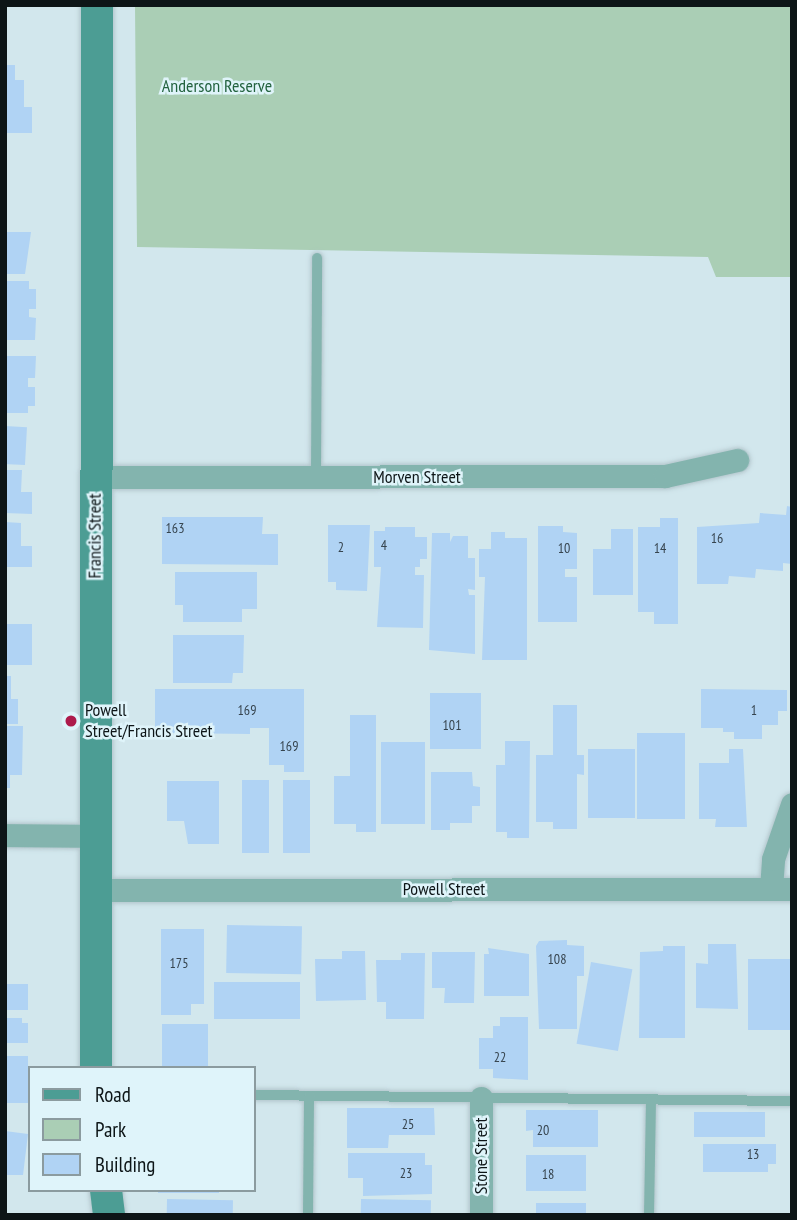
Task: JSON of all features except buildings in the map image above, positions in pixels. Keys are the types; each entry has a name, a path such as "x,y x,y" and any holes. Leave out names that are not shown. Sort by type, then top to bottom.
{"main road":[{"name":"Francis Street","path":"96,1066 97,5"},
{"path":"90,1215 91,1192"},
{"path":"106,1192 109,1215"}],"street":[{"name":"Morven Street","path":"95,477 665,476 737,460"},
{"path":"781,889 773,859 792,804"},
{"path":"5,835 96,836"},
{"name":"Powell Street","path":"96,890 781,889"},
{"name":"Stone Street","path":"481,1098 481,1215"}],"lane":[{"path":"316,477 317,258"},
{"path":"256,1095 792,1101"},
{"path":"308,1215 309,1096"},
{"path":"649,1215 651,1099"}],"green space":[{"name":"Anderson Reserve","path":"135,5 792,5 792,277 716,277 708,257 137,247"}],"place":[{"name":"Powell Street/Francis Street","path":"71,721"}]}
